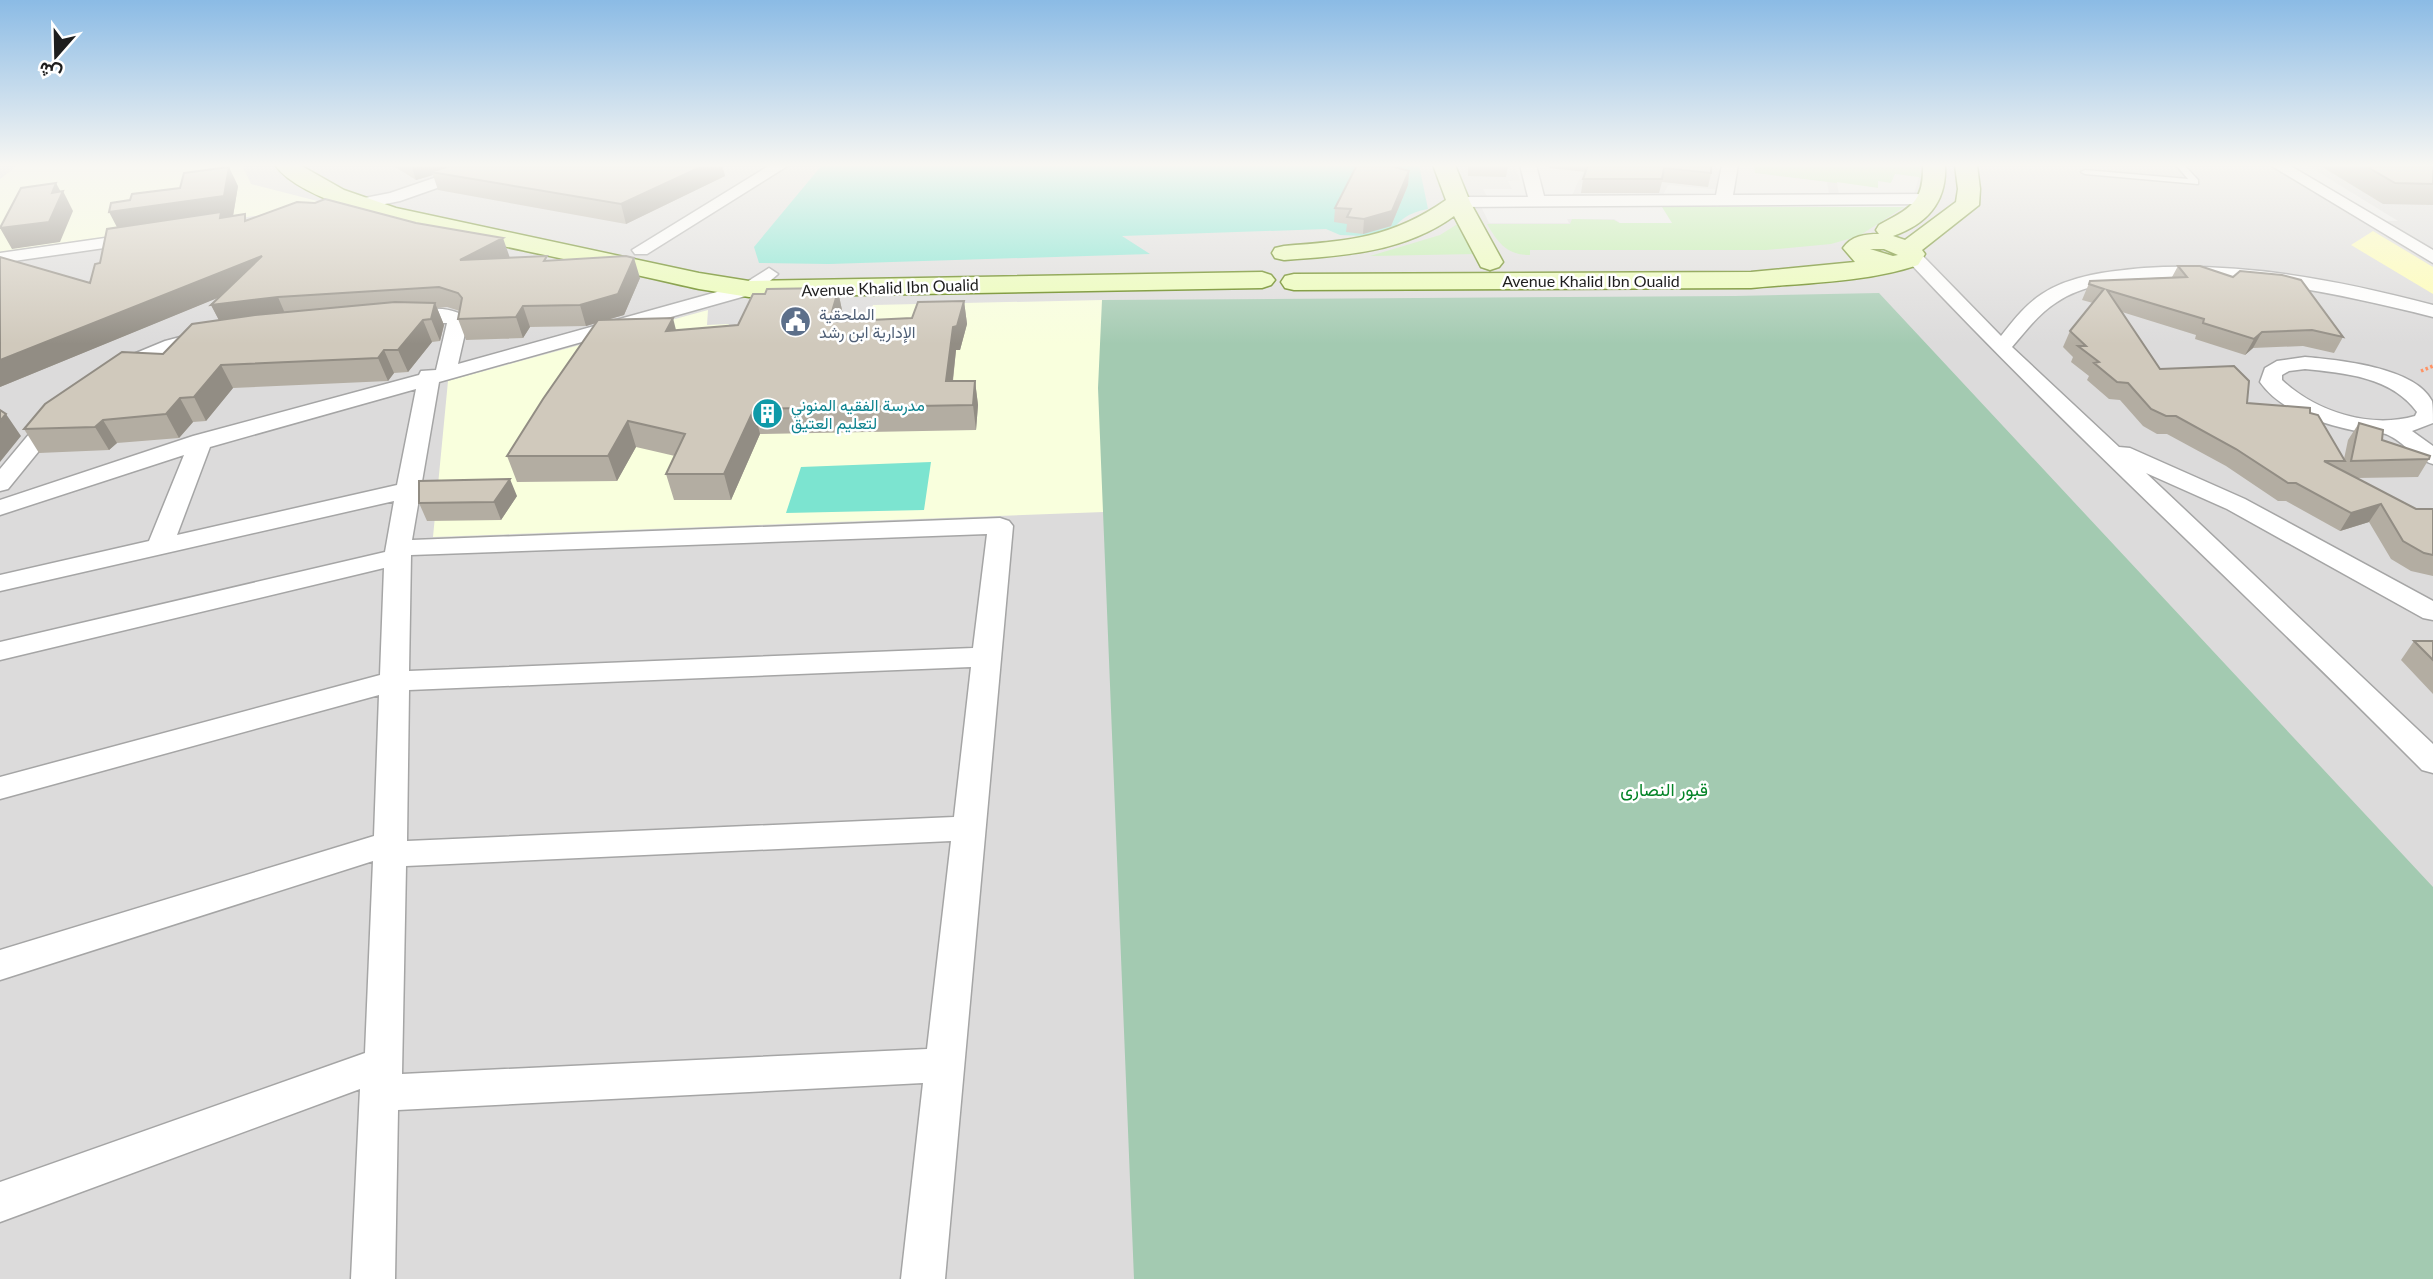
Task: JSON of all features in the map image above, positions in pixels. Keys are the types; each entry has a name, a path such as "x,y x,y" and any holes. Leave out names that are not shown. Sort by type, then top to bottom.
{"main road":[{"name":"Avenue Khalid Ibn Oualid","path":"438,225 471,233 759,282 1254,271 1300,264 1760,262 1861,245 1897,225"},
{"name":"Avenue Khalid Ibn Oualid","path":"513,225 730,270 759,282"},
{"path":"1300,264 1353,255 1416,239 1440,230 1444,225"},
{"path":"1470,225 1490,262"},
{"name":"Avenue Khalid Ibn Oualid","path":"1300,264 1751,280 1822,274 1900,258 1942,225"},
{"path":"1861,245 1862,256 1900,258"}],"street":[{"path":"641,250 683,225"},
{"path":"2377,225 2433,258"},
{"path":"0,258 161,235"},
{"path":"1900,258 1946,292 2000,348 2433,762"},
{"path":"2000,348 2031,313 2050,298 2088,282 2145,273 2269,275 2360,291 2433,312"},
{"path":"0,508 201,441 759,282"},
{"path":"373,1279 398,553 409,489 438,374 458,320 455,317 435,315 381,319"},
{"path":"94,380 122,364 172,345 230,332"},
{"path":"2392,427 2412,426 2424,420 2428,412 2423,402 2410,391 2390,381 2333,365 2284,365 2272,372 2271,382 2281,394 2302,407 2362,425 2392,427 2433,457"},
{"path":"0,485 68,402"},
{"path":"160,546 201,441"},
{"path":"2106,447 2236,504 2433,611"},
{"path":"0,583 409,489"},
{"path":"0,651 398,553 1000,526 923,1279"},
{"path":"0,788 394,681 987,657"},
{"path":"0,965 388,849 969,828"},
{"path":"0,1202 382,1078 945,1065"}],"path":[{"path":"2419,371 2433,366"}],"shaded area":[{"path":"0,225 2433,225 2433,1279 0,1279"},
{"path":"0,225 194,225 0,252"},
{"path":"773,225 1397,225 1388,237 1340,235 1326,229 1122,236 1150,254 829,264 759,263 754,247"},
{"path":"1102,300 1104,512 433,537 448,381 708,310 707,325 729,324 725,336 862,334 873,305"},
{"path":"931,462 924,510 786,513 801,467"}],"green space":[{"path":"1460,225 1476,254 1370,256 1440,235"},
{"path":"1487,225 1877,225 1859,236 1831,244 1766,250 1530,250 1530,255 1509,250 1495,237"},
{"name":"قبور النصارى","path":"1879,293 2433,887 2433,1279 1134,1279 1098,388 1102,300"}],"sand":[{"path":"2373,231 2433,267 2433,294 2351,245"}],"building":[{"path":"2,225 27,225 0,228"},
{"path":"136,225 426,225 503,238 460,260 547,256 544,261 626,256 634,258 618,294 580,305 523,306 516,317 458,319 462,298 458,293 439,287 278,297 211,305 262,256 0,360 0,257 90,283 95,264 100,263 107,229"},
{"path":"2178,266 2200,266 2233,277 2240,271 2282,275 2301,280 2343,337 2312,330 2262,332 2254,339 2203,323 2204,319 2107,290 2160,369 2234,366 2249,381 2247,403 2310,408 2310,413 2318,415 2345,461 2324,461 2416,509 2433,509 2433,555 2403,541 2381,504 2351,513 2296,483 2288,483 2236,449 2176,416 2166,416 2151,409 2128,383 2117,382 2094,363 2099,362 2078,346 2086,346 2070,331 2104,289 2089,284 2090,281 2187,277"},
{"name":"مدرسة الفقيه المنوني لتعليم العتيق","path":"828,288 826,292 838,291 829,322 912,318 918,302 964,301 957,326 953,327 946,381 975,381 973,405 754,409 724,474 666,474 685,434 628,421 608,456 507,456 598,320 673,318 666,331 738,325 753,294 765,294 767,289"},
{"path":"395,302 435,303 431,319 423,320 398,350 384,350 378,358 221,365 194,397 180,398 166,414 103,420 95,427 24,429 45,404 122,352 163,354 192,324 255,315"},
{"path":"0,410 6,414 0,421"},
{"path":"2359,423 2383,430 2382,440 2430,456 2429,459 2351,461"},
{"path":"510,479 494,502 419,503 419,481"},
{"path":"2414,641 2433,641 2433,660"}],"place":[{"name":"الملحقية الإدارية ابن رشد","path":"796,322"},
{"name":"مدرسة الفقيه المنوني لتعليم العتيق","path":"768,413"}]}
